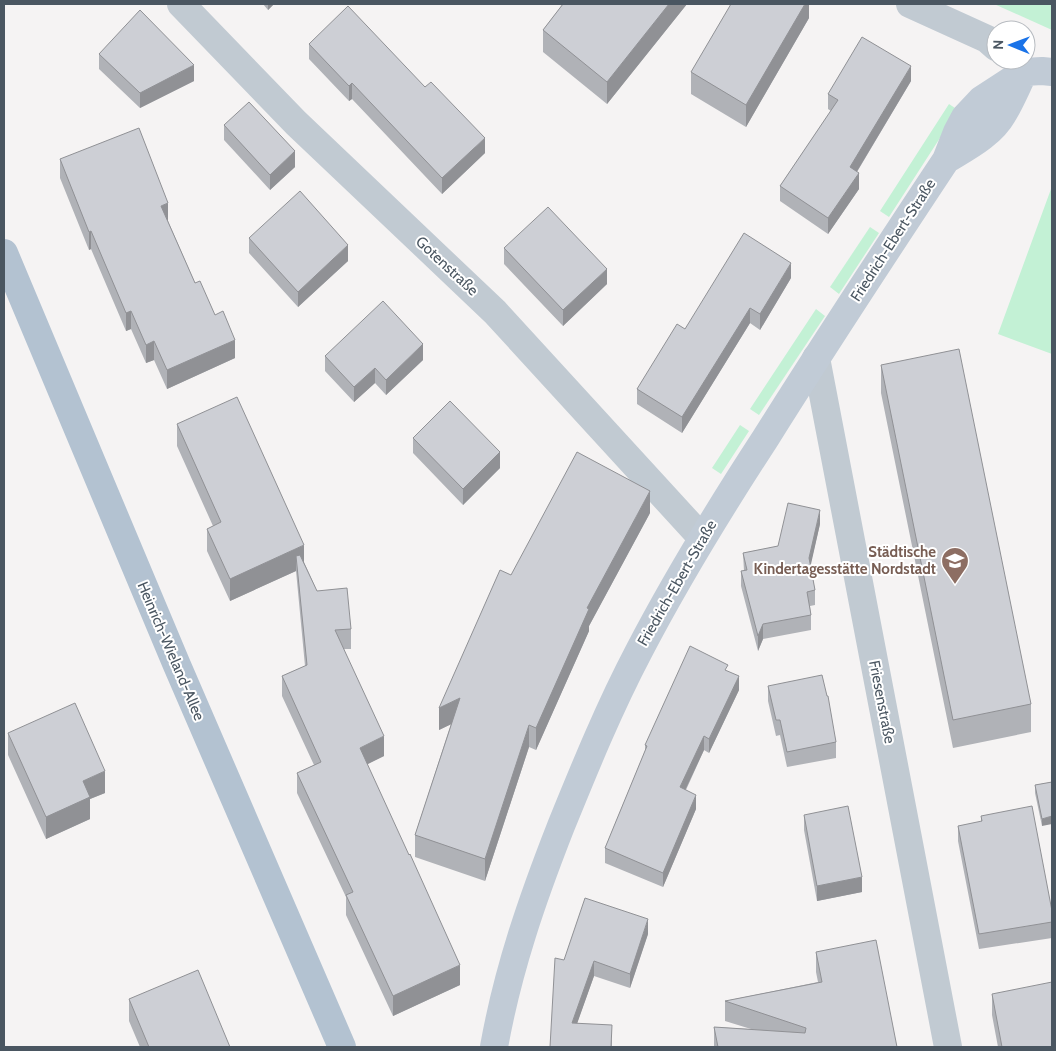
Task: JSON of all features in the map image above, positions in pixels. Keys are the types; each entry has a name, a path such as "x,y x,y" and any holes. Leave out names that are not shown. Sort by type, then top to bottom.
{"main road":[{"name":"Friedrich-Ebert-Straße","path":"494,1047 506,989 526,918 543,871 580,778 612,705 664,603 702,538 816,358 946,160 957,132 965,118 1013,70"},
{"path":"1036,70 1052,72"},
{"name":"Heinrich-Wieland-Allee","path":"4,253 176,663 342,1047"}],"street":[{"name":"Gotenstraße","path":"181,4 296,123 495,312 702,538"},
{"path":"910,4 986,39"},
{"name":"Friesenstraße","path":"816,358 948,1047"}],"green space":[{"path":"994,4 1052,4 1052,30 1036,23 1036,20 1030,20"},
{"path":"949,104 958,110 889,217 880,211"},
{"path":"1052,190 1052,354 998,334"},
{"path":"870,227 879,233 839,294 830,287"},
{"path":"816,309 825,316 759,415 750,409"},
{"path":"740,425 749,431 721,474 712,468"}],"building":[{"path":"563,4 669,4 607,82 543,30"},
{"path":"731,4 805,4 746,105 691,72"},
{"path":"348,6 425,87 431,82 485,138 442,178 352,83 349,86 309,44"},
{"path":"140,10 194,65 140,93 99,54"},
{"path":"862,37 911,66 850,167 859,173 828,218 780,186 838,100 828,94"},
{"path":"249,102 295,151 270,175 224,125"},
{"path":"139,128 168,203 161,206 195,283 200,281 215,315 223,311 235,340 167,370 154,341 146,345 131,311 126,313 91,231 89,232 60,159"},
{"path":"300,191 348,245 298,292 249,238"},
{"path":"548,207 607,269 563,310 504,248"},
{"path":"744,233 791,263 760,314 750,308 682,417 637,389 677,324 685,329"},
{"path":"383,301 423,344 386,380 375,368 354,387 325,356"},
{"path":"959,349 1031,704 953,720 881,365"},
{"path":"237,397 304,545 230,579 207,529 221,522 177,424"},
{"path":"450,401 500,452 463,489 413,438"},
{"path":"577,452 650,491 587,608 589,609 536,728 529,725 485,859 415,835 460,698 439,708 500,570 511,575"},
{"path":"788,503 820,510 809,558 815,590 807,592 811,615 763,624 758,636 741,571 747,570 743,553 778,546"},
{"path":"300,555 317,591 347,588 351,629 335,630 384,736 360,748 460,965 393,996 346,895 353,892 297,773 321,762 282,676 307,665 296,556"},
{"path":"690,646 728,665 725,670 739,676 709,739 704,736 680,787 696,795 663,873 605,848 647,746 645,745"},
{"path":"822,675 828,696 836,742 787,752 780,720 776,720 768,686"},
{"path":"75,703 105,771 83,781 90,797 46,817 8,733"},
{"path":"1052,782 1052,816 1042,819 1035,785"},
{"path":"848,806 862,877 817,886 804,815"},
{"path":"1032,806 1052,911 1052,922 979,934 958,826 982,821 981,816"},
{"path":"585,898 648,919 630,974 594,961 572,1023 612,1025 611,1047 550,1047 555,958 564,960"},
{"path":"876,940 897,1047 718,1047 714,1027 805,1033 806,1028 725,1001 822,982 816,952"},
{"path":"198,970 230,1047 149,1047 129,999"},
{"path":"1052,982 1052,1047 1002,1047 992,994"}],"place":[{"name":"Städtische Kindertagesstätte Nordstadt","path":"955,585"}]}
